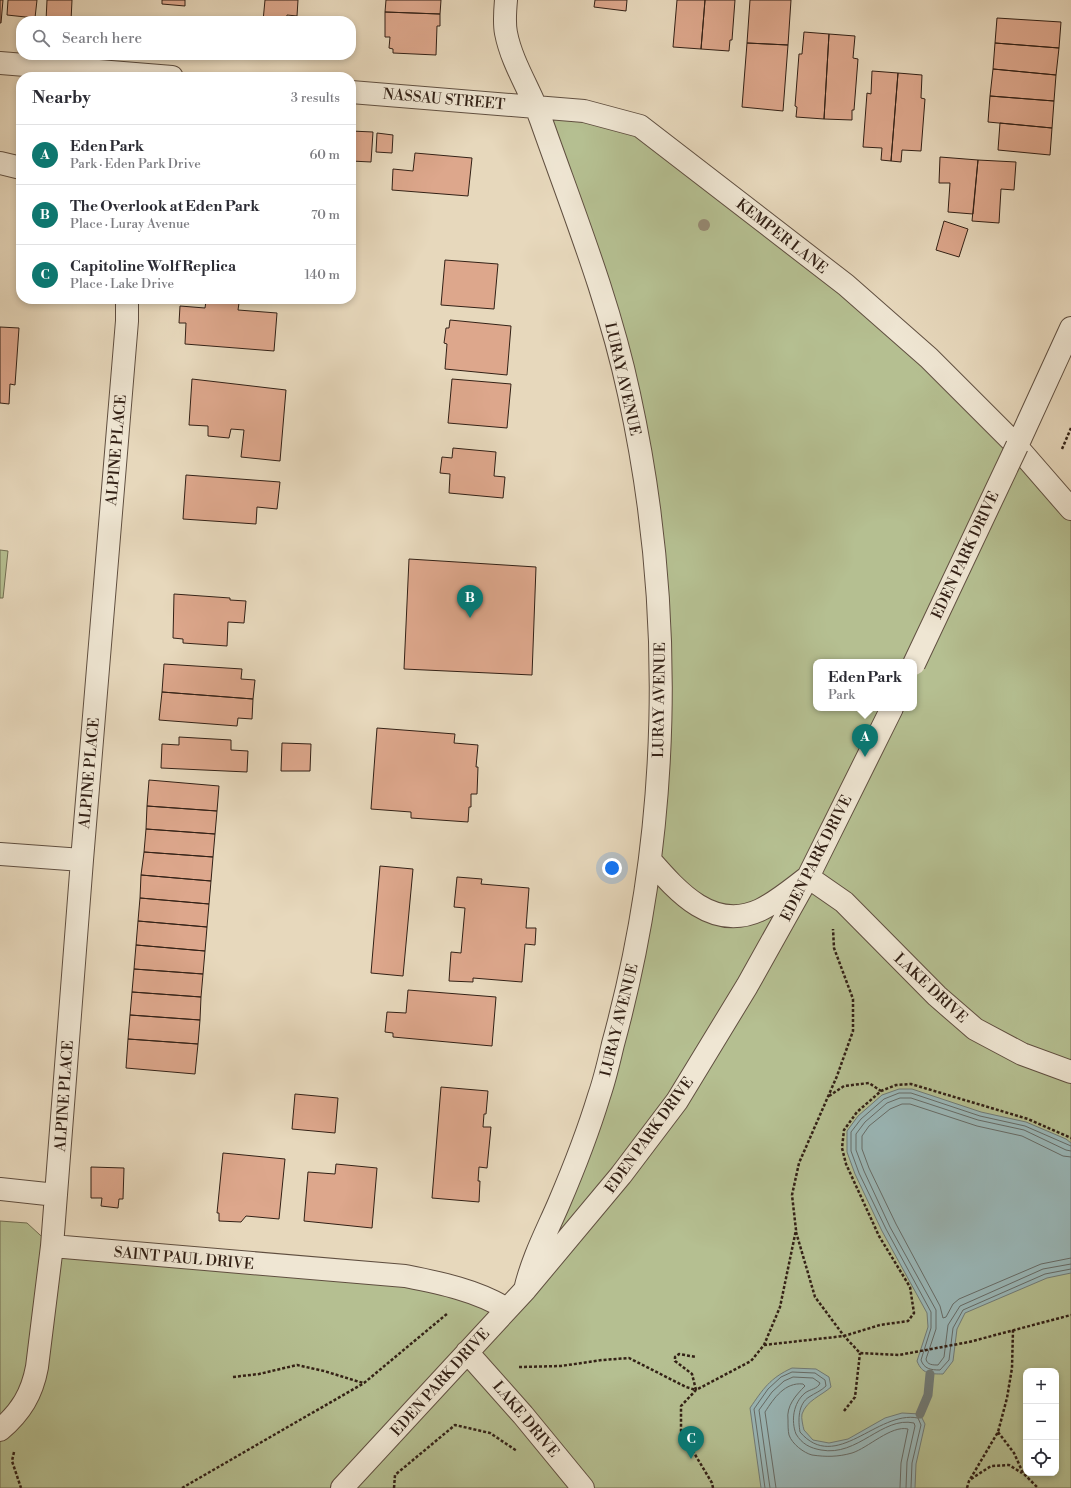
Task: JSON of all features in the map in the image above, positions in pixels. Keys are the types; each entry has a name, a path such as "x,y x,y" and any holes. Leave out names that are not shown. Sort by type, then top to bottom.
{"street":[{"path":"506,0 506,32 512,53 537,106"},
{"path":"0,63 111,72"},
{"name":"NASSAU STREET","path":"356,92 537,106"},
{"name":"KEMPER LANE","path":"537,106 584,111 640,126 846,285 929,358 1011,440 1071,509"},
{"name":"LURAY AVENUE","path":"525,1290 529,1273 564,1191 602,1086 626,996 643,914 650,860 656,810 662,705 659,600 648,496 629,393 602,292 537,106"},
{"path":"0,163 16,167"},
{"name":"ALPINE PLACE","path":"52,1246 82,860 127,321 126,304"},
{"name":"EDEN PARK DRIVE","path":"916,659 1071,328"},
{"name":"EDEN PARK DRIVE","path":"342,1488 525,1290 621,1175 677,1101 747,986 808,877 891,711"},
{"path":"0,854 82,860"},
{"path":"650,860 673,887 695,905 714,914 738,917 750,915 762,910 808,877"},
{"name":"LAKE DRIVE","path":"808,877 844,902 937,996 976,1029 1022,1054 1071,1072"},
{"path":"0,1189 56,1195"},
{"path":"0,1430 13,1418 25,1402 34,1380 37,1367 52,1246"},
{"name":"SAINT PAUL DRIVE","path":"52,1246 405,1276 453,1286 500,1304 507,1309"},
{"name":"LAKE DRIVE","path":"467,1352 523,1415 583,1488"}],"path":[{"path":"1062,449 1071,428"},
{"path":"833,929 834,948 853,999 853,1032 837,1076 799,1163 792,1195 796,1230 815,1297 844,1336 860,1353 899,1355 969,1342 1071,1314"},
{"path":"828,1096 844,1086 870,1083 882,1091"},
{"path":"764,1345 844,1336 880,1325 908,1321 914,1313 910,1287 879,1236 846,1164 842,1148 844,1130 857,1112 882,1091 896,1085 911,1084 929,1088 982,1106 1028,1119 1071,1138"},
{"path":"713,1488 712,1483 681,1430 681,1406 696,1390 751,1361 764,1345 780,1307 796,1230"},
{"path":"182,1488 364,1383 452,1310"},
{"path":"967,1488 969,1480 998,1432 1007,1398 1012,1368 1013,1330"},
{"path":"844,1411 855,1397 860,1353"},
{"path":"696,1357 679,1354 675,1357 676,1361 692,1374 696,1390"},
{"path":"519,1367 561,1366 629,1358 686,1387 696,1390"},
{"path":"233,1377 259,1374 297,1365 324,1371 364,1383"},
{"path":"394,1488 395,1475 455,1425 490,1433 519,1453"},
{"path":"998,1432 1014,1453 1023,1473"},
{"path":"14,1448 12,1461 20,1488"},
{"path":"969,1480 991,1466 1009,1465 1023,1473"},
{"path":"1026,1476 1038,1488"}],"green space":[{"path":"537,107 640,126 846,285 1071,509 1071,1488 0,1488 0,1221 27,1223 52,1246 405,1276 510,1310 626,996 662,705 629,393"},
{"path":"0,550 8,551 3,598 0,598"}],"water":[{"path":"899,1089 912,1089 981,1112 1026,1122 1066,1139 1071,1143 1071,1273 1047,1278 965,1313 957,1329 953,1361 943,1374 934,1374 924,1371 921,1369 917,1361 928,1327 927,1313 882,1231 855,1174 847,1152 847,1131 858,1116 882,1095"},
{"path":"792,1368 816,1369 829,1377 831,1387 807,1405 802,1414 804,1430 813,1440 829,1443 848,1439 885,1418 902,1413 920,1414 925,1424 916,1464 915,1488 761,1488 750,1408 772,1380"}],"building":[{"path":"0,0 3,0 1,23 0,23"},
{"path":"8,0 37,0 35,16 7,15"},
{"path":"47,0 72,0 71,16 46,16"},
{"path":"162,0 185,0 185,6 162,4"},
{"path":"265,0 298,0 297,16 263,16"},
{"path":"386,0 441,0 440,14 385,12"},
{"path":"595,0 627,0 626,11 594,7"},
{"path":"677,0 705,0 701,49 673,47"},
{"path":"705,0 735,0 732,40 730,40 729,51 701,49"},
{"path":"750,0 791,0 788,45 747,43"},
{"path":"385,12 440,14 440,26 437,26 436,55 393,53 393,49 389,48 390,37 385,37"},
{"path":"997,18 1061,22 1059,48 995,43"},
{"path":"804,32 829,34 824,119 796,117 797,107 795,106 799,54 802,54"},
{"path":"829,34 855,36 853,58 858,59 852,120 824,119"},
{"path":"747,43 788,45 783,111 742,107"},
{"path":"995,43 1059,48 1056,75 993,69"},
{"path":"993,69 1056,75 1054,101 990,96"},
{"path":"872,71 898,73 891,161 881,160 882,148 863,147 867,93 871,94"},
{"path":"898,73 922,75 921,98 925,99 921,151 902,150 901,162 891,161"},
{"path":"990,96 1054,101 1052,128 988,122"},
{"path":"1000,123 1052,128 1050,155 998,150"},
{"path":"356,131 373,132 371,162 356,161"},
{"path":"377,133 393,135 392,153 376,152"},
{"path":"415,153 472,158 468,196 392,190 393,169 413,171"},
{"path":"940,157 978,160 973,214 948,212 950,183 939,183"},
{"path":"978,160 1016,162 1014,190 1001,189 999,223 972,221"},
{"path":"944,221 968,229 959,257 936,250"},
{"path":"445,260 498,264 494,309 441,305"},
{"path":"206,304 239,304 238,310 277,313 274,351 185,344 186,323 179,323 180,306 205,308"},
{"path":"450,320 511,326 507,375 445,369 447,344 444,343 446,328 449,328"},
{"path":"0,327 19,328 15,385 10,384 9,404 0,403"},
{"path":"192,379 286,390 280,461 241,457 244,430 231,429 229,438 208,436 208,426 189,425"},
{"path":"452,379 511,384 507,428 448,423"},
{"path":"453,448 496,452 494,476 505,477 503,498 449,493 450,474 440,473 442,457 452,458"},
{"path":"186,475 280,482 277,509 257,507 256,524 183,519"},
{"path":"409,559 536,567 532,675 404,669"},
{"path":"174,594 230,598 230,600 246,601 244,623 228,622 227,646 183,643 183,639 173,638"},
{"path":"164,664 242,669 241,679 255,680 253,699 162,692"},
{"path":"162,692 253,699 252,719 238,718 237,726 159,720"},
{"path":"377,728 455,734 454,743 478,745 476,767 478,767 477,794 471,794 471,807 469,807 468,822 411,818 411,812 371,809"},
{"path":"179,737 231,740 231,750 248,751 247,772 161,768 162,744 179,745"},
{"path":"282,743 311,744 310,771 281,771"},
{"path":"149,780 219,786 217,811 147,806"},
{"path":"147,806 217,811 215,834 146,829"},
{"path":"146,829 215,834 213,857 144,852"},
{"path":"144,852 213,857 211,881 141,875"},
{"path":"380,866 413,869 403,976 371,973"},
{"path":"141,875 211,881 209,904 140,898"},
{"path":"457,877 482,879 481,884 529,888 526,928 536,928 535,945 525,944 522,982 473,978 473,982 449,981 451,952 461,953 465,908 454,907"},
{"path":"140,898 209,904 207,927 138,921"},
{"path":"138,921 207,927 205,951 136,945"},
{"path":"136,945 205,951 203,974 134,969"},
{"path":"134,969 203,974 201,997 132,992"},
{"path":"408,990 496,997 492,1046 393,1037 393,1033 385,1032 387,1012 406,1013"},
{"path":"132,992 201,997 200,1020 130,1015"},
{"path":"130,1015 200,1020 198,1044 128,1039"},
{"path":"128,1039 198,1044 195,1074 126,1068"},
{"path":"441,1087 488,1091 483,1127 491,1127 487,1168 479,1167 479,1202 432,1198"},
{"path":"295,1094 338,1098 335,1133 292,1129"},
{"path":"223,1153 285,1159 279,1219 246,1216 241,1222 219,1221 219,1213 217,1213"},
{"path":"336,1164 377,1168 372,1228 304,1221 308,1172 335,1174"},
{"path":"91,1167 124,1168 123,1199 119,1199 118,1208 101,1206 102,1198 91,1198"}],"waterway":[{"path":"920,1414 928,1395 930,1374"}],"place":[{"name":"The Overlook at Eden Park","path":"470,618"},
{"name":"Eden Park","path":"865,757"},
{"name":"Capitoline Wolf Replica","path":"691,1459"}]}
